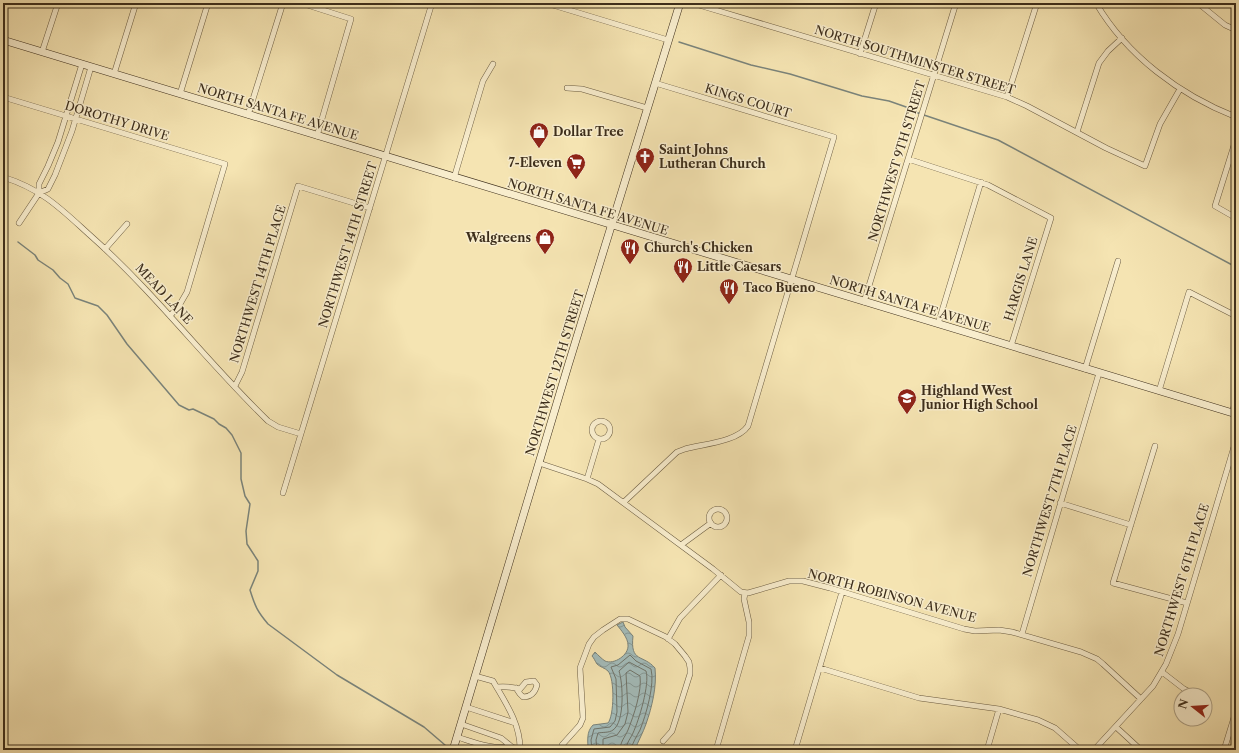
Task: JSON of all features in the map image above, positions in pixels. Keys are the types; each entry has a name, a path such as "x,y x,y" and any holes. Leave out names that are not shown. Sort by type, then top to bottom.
{"main road":[{"name":"NORTHWEST 12TH STREET","path":"453,750 610,226 680,3"},
{"name":"NORTH SANTA FE AVENUE","path":"3,40 610,226 1234,414"}],"street":[{"path":"42,52 58,3"},
{"path":"114,74 136,3"},
{"path":"180,94 208,3"},
{"path":"248,115 283,3"},
{"path":"301,3 351,19 317,136"},
{"name":"NORTHWEST 14TH STREET","path":"283,493 432,3"},
{"path":"546,3 668,40"},
{"name":"NORTH SOUTHMINSTER STREET","path":"692,3 1007,97 1106,148 1145,166 1160,124 1180,89"},
{"path":"860,54 876,3"},
{"name":"NORTHWEST 9TH STREET","path":"864,302 956,3"},
{"path":"1007,97 1037,3"},
{"path":"1096,3 1122,38 1150,67 1180,89 1208,105 1236,117"},
{"path":"1198,3 1225,24 1236,30"},
{"path":"1077,132 1099,63 1108,51 1122,38"},
{"path":"39,193 39,184 53,156 82,64"},
{"path":"454,178 484,80 493,64"},
{"path":"19,223 39,193 48,188 62,160 91,67"},
{"name":"KINGS COURT","path":"655,83 834,137 792,280"},
{"path":"567,88 582,89 647,108"},
{"name":"DOROTHY DRIVE","path":"3,97 226,164 187,292 180,304 170,316"},
{"path":"1236,139 1215,206 1236,218"},
{"path":"908,159 981,182 938,324"},
{"name":"MEAD LANE","path":"3,177 21,183 52,201 123,265 272,424 301,434"},
{"name":"HARGIS LANE","path":"981,182 1051,218 1011,346"},
{"name":"NORTHWEST 14TH PLACE","path":"235,386 242,372 298,186 370,208"},
{"path":"105,248 127,224"},
{"path":"1085,369 1118,261"},
{"path":"624,502 677,452 734,438 746,429 752,415 792,280"},
{"path":"1158,391 1189,292 1236,316"},
{"name":"NORTHWEST 7TH PLACE","path":"1022,634 1100,373"},
{"path":"1234,414 1236,400"},
{"path":"587,478 599,439"},
{"name":"NORTHWEST 6TH PLACE","path":"1094,750 1153,686 1162,672 1173,648 1236,440"},
{"path":"1155,446 1113,583 1187,603"},
{"path":"539,464 587,478 598,484 721,575 738,590 745,593 744,599 749,622 749,636 716,750"},
{"path":"1060,503 1131,525"},
{"path":"681,545 711,523"},
{"path":"668,638 680,618 721,575"},
{"name":"NORTH ROBINSON AVENUE","path":"745,593 798,581 842,592 964,629 975,631 999,630 1022,634 1091,656 1103,664 1141,699"},
{"path":"795,750 842,592"},
{"path":"560,750 562,745 580,725 583,718 580,668 589,644 594,638 620,619 628,619 668,638 686,656 689,662 690,668 672,731 663,741"},
{"path":"820,668 919,698 999,709 1052,726 1080,750"},
{"path":"1162,672 1183,687"},
{"path":"457,738 488,746 522,749 512,715 493,681 475,676"},
{"path":"496,687 506,685 516,688"},
{"path":"466,707 515,723"},
{"path":"987,750 999,709"},
{"path":"1224,750 1236,711"},
{"path":"461,724 501,738 512,747"},
{"path":"1116,727 1141,750"}],"water":[{"path":"623,622 625,627 633,636 633,650 635,654 655,668 655,689 650,711 635,750 588,750 589,731 593,725 608,723 612,713 613,697 612,682 608,671 597,664 592,656 595,652 605,661 613,662 624,656 628,649 628,642 617,625"}],"waterway":[{"path":"679,42 751,65 790,74 862,96 889,101 909,108 920,114"},
{"path":"924,115 998,140 1236,267"},
{"path":"18,242 68,284 75,298 98,306 107,315 127,344 179,405 189,410 193,409 214,419 226,428 232,435 241,453 241,479 245,496 250,504 246,531 247,544 258,561 258,571 250,590 257,608 268,624 337,675 424,727 445,745"}],"place":[{"name":"Dollar Tree","path":"539,149"},
{"name":"Saint Johns Lutheran Church","path":"645,174"},
{"name":"7-Eleven","path":"576,180"},
{"name":"Walgreens","path":"545,255"},
{"name":"Church's Chicken","path":"630,265"},
{"name":"Little Caesars","path":"683,284"},
{"name":"Taco Bueno","path":"729,305"},
{"name":"Highland West Junior High School","path":"907,415"}]}
